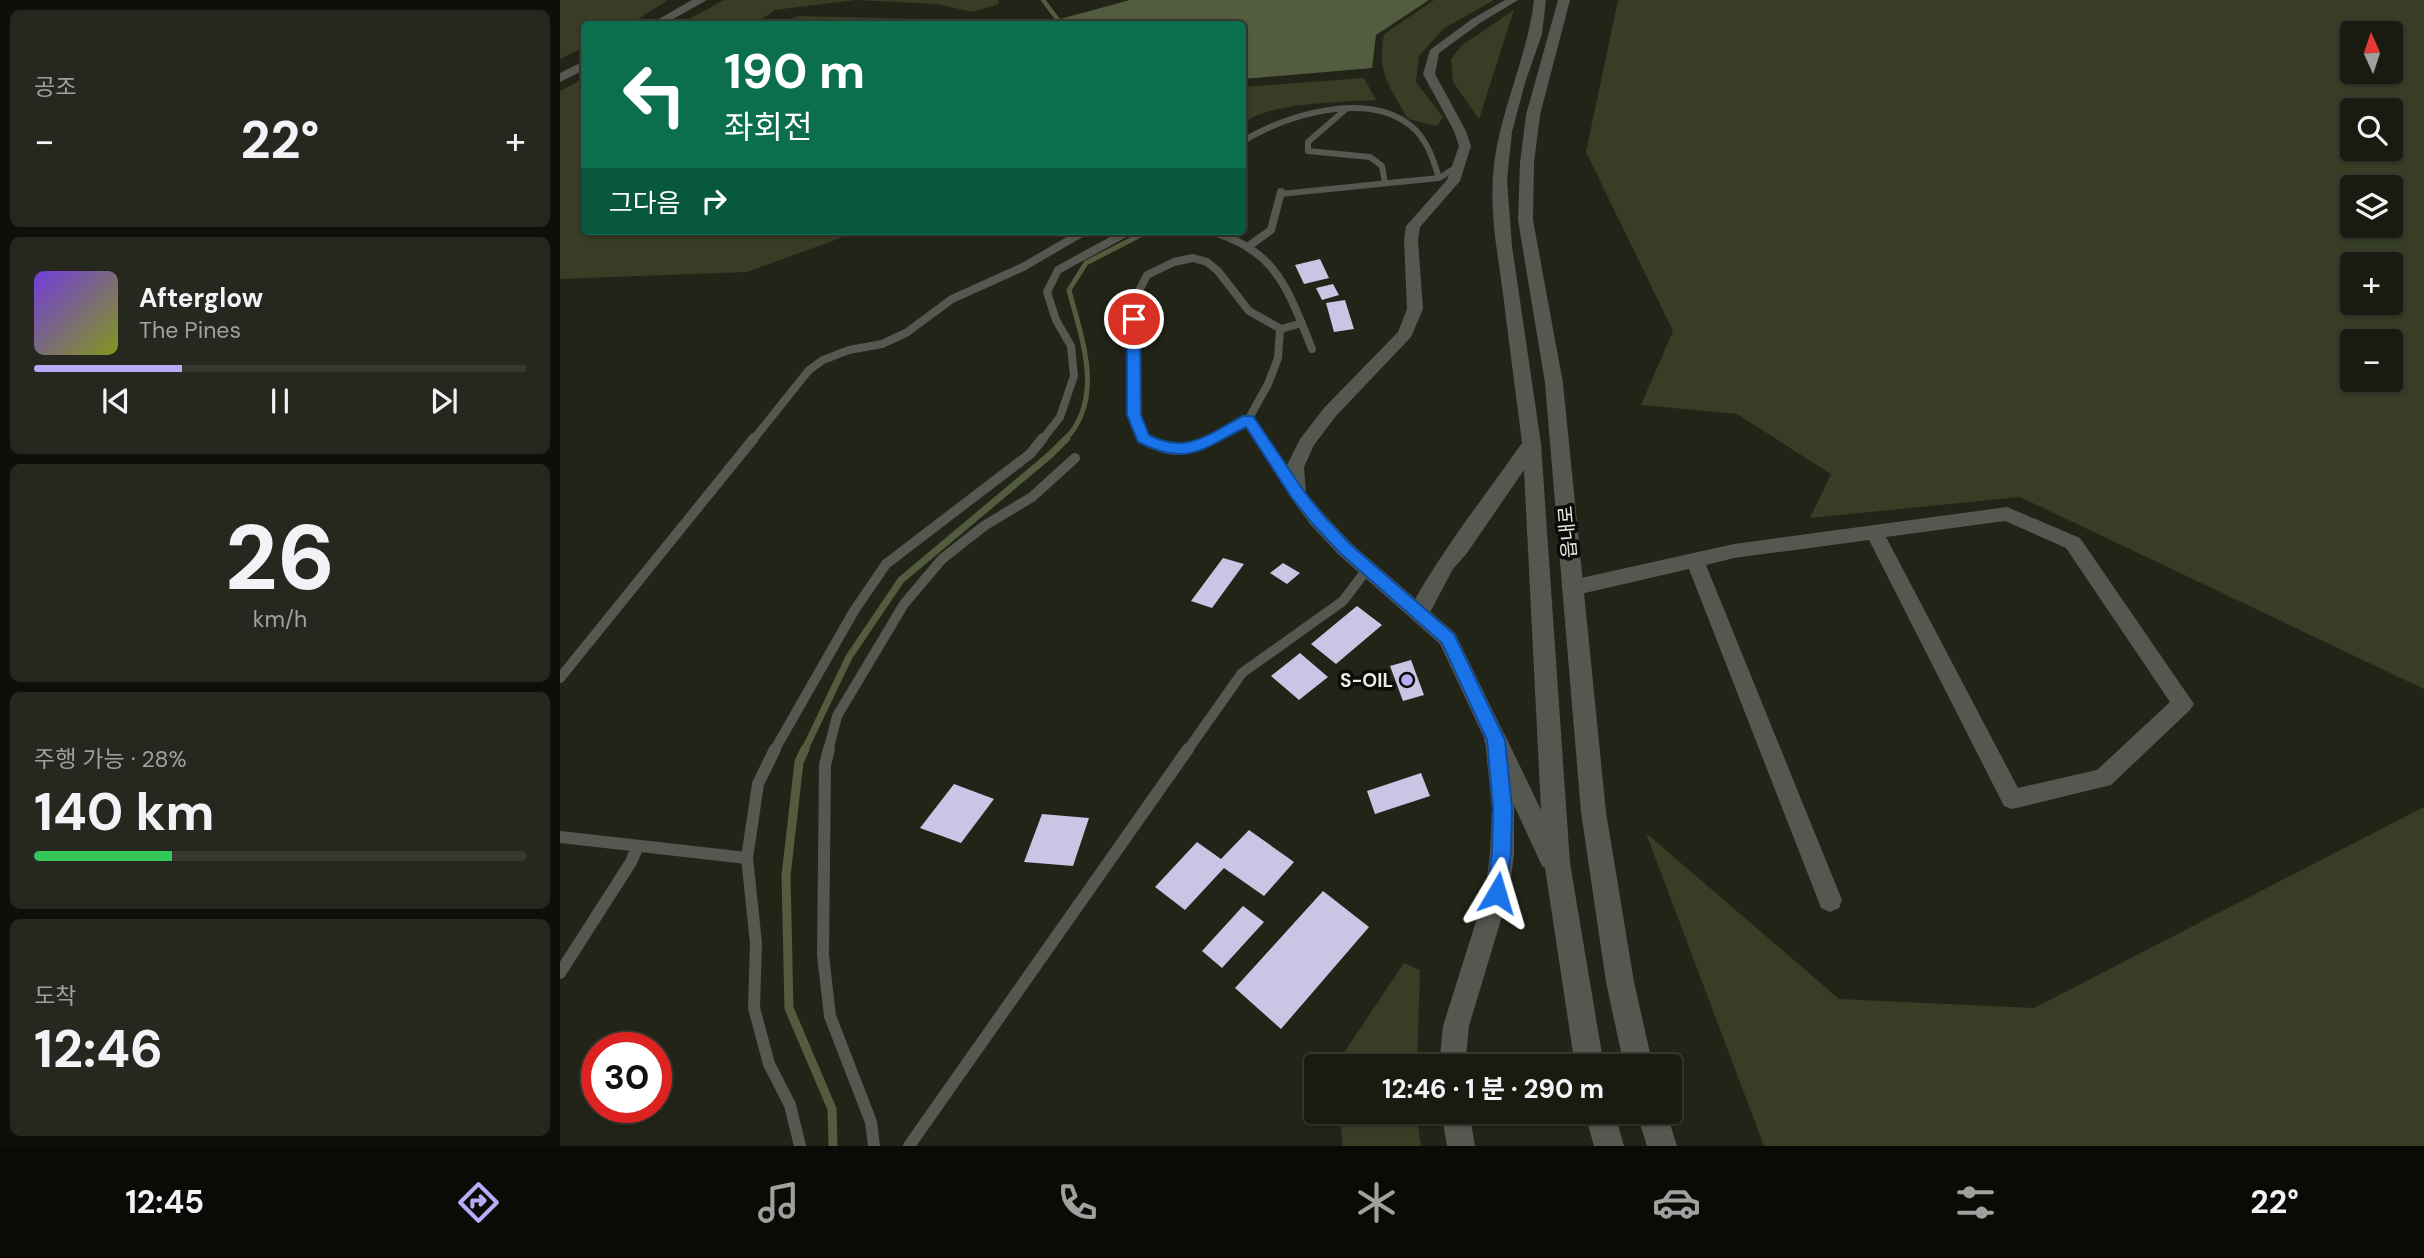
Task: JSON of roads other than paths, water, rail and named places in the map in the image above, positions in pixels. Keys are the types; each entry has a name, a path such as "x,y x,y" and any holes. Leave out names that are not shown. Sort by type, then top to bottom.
{"street":[{"path":"662,21 701,0"},
{"path":"1513,0 1454,36 1434,52 1429,74 1460,131 1465,146 1453,181 1413,226 1411,240 1415,309 1405,334 1330,412 1306,443 1295,467 1297,494 1345,549 1448,639 1559,876"},
{"name":"읍내로","path":"1540,0 1536,34 1518,83 1505,132 1500,179 1504,246 1532,444 1537,565 1559,876 1588,1054"},
{"name":"읍내로","path":"1564,0 1562,17 1532,119 1525,199 1528,234 1554,380 1593,814 1624,1009 1636,1054"},
{"path":"560,78 581,67"},
{"path":"1419,612 1446,563 1460,548 1532,444"},
{"path":"1572,587 1734,551 1874,532 2007,514 2073,543 2183,704 2103,778 2012,799 1874,532"},
{"path":"1695,560 1830,900"},
{"path":"1453,1054 1456,1026 1497,893 1502,853 1503,808 1496,740"},
{"path":"1457,1124 1461,1146"},
{"path":"1603,1124 1609,1146"},
{"path":"1655,1124 1662,1146"}],"lane":[{"path":"1246,139 1259,131 1296,117 1346,109 1376,109 1411,126 1431,151 1439,178"},
{"path":"1346,109 1308,142 1308,151 1318,155 1374,158 1382,165 1385,183"},
{"path":"1248,246 1270,230 1281,192 1439,178 1461,164"},
{"path":"560,678 809,370 823,360 849,350 882,344 906,333 952,299 1023,267 1078,235"},
{"path":"800,1146 790,1105 769,1064 754,1008 756,943 747,858 758,784 790,720 854,611 886,564 1030,454 1060,417 1074,376 1071,346 1056,320 1047,292 1058,270 1121,235"},
{"path":"1224,235 1248,246 1286,284 1312,349"},
{"path":"1280,329 1278,358 1268,384 1248,420 1186,451 1163,448 1143,438 1134,415 1134,319 1136,298 1147,275 1185,258 1205,259 1218,269 1244,308 1280,329 1302,323"},
{"path":"1248,420 1297,494"},
{"path":"874,1146 871,1122 830,1016 823,955 825,765 837,716 904,604 942,559 984,526 1032,497 1075,458"},
{"path":"909,1146 1242,673 1343,601 1368,568"},
{"path":"560,837 747,858"},
{"path":"560,973 631,862 638,846"}],"waterway":[{"path":"1043,0 1058,20"},
{"path":"1065,440 1077,424 1087,387 1084,348 1069,290 1086,263 1140,235"},
{"path":"804,751 849,657 901,580 1065,440"},
{"path":"805,749 799,762 786,876 789,1008 832,1109 833,1146"}],"place":[{"name":"S-OIL","path":"1407,680"}]}
